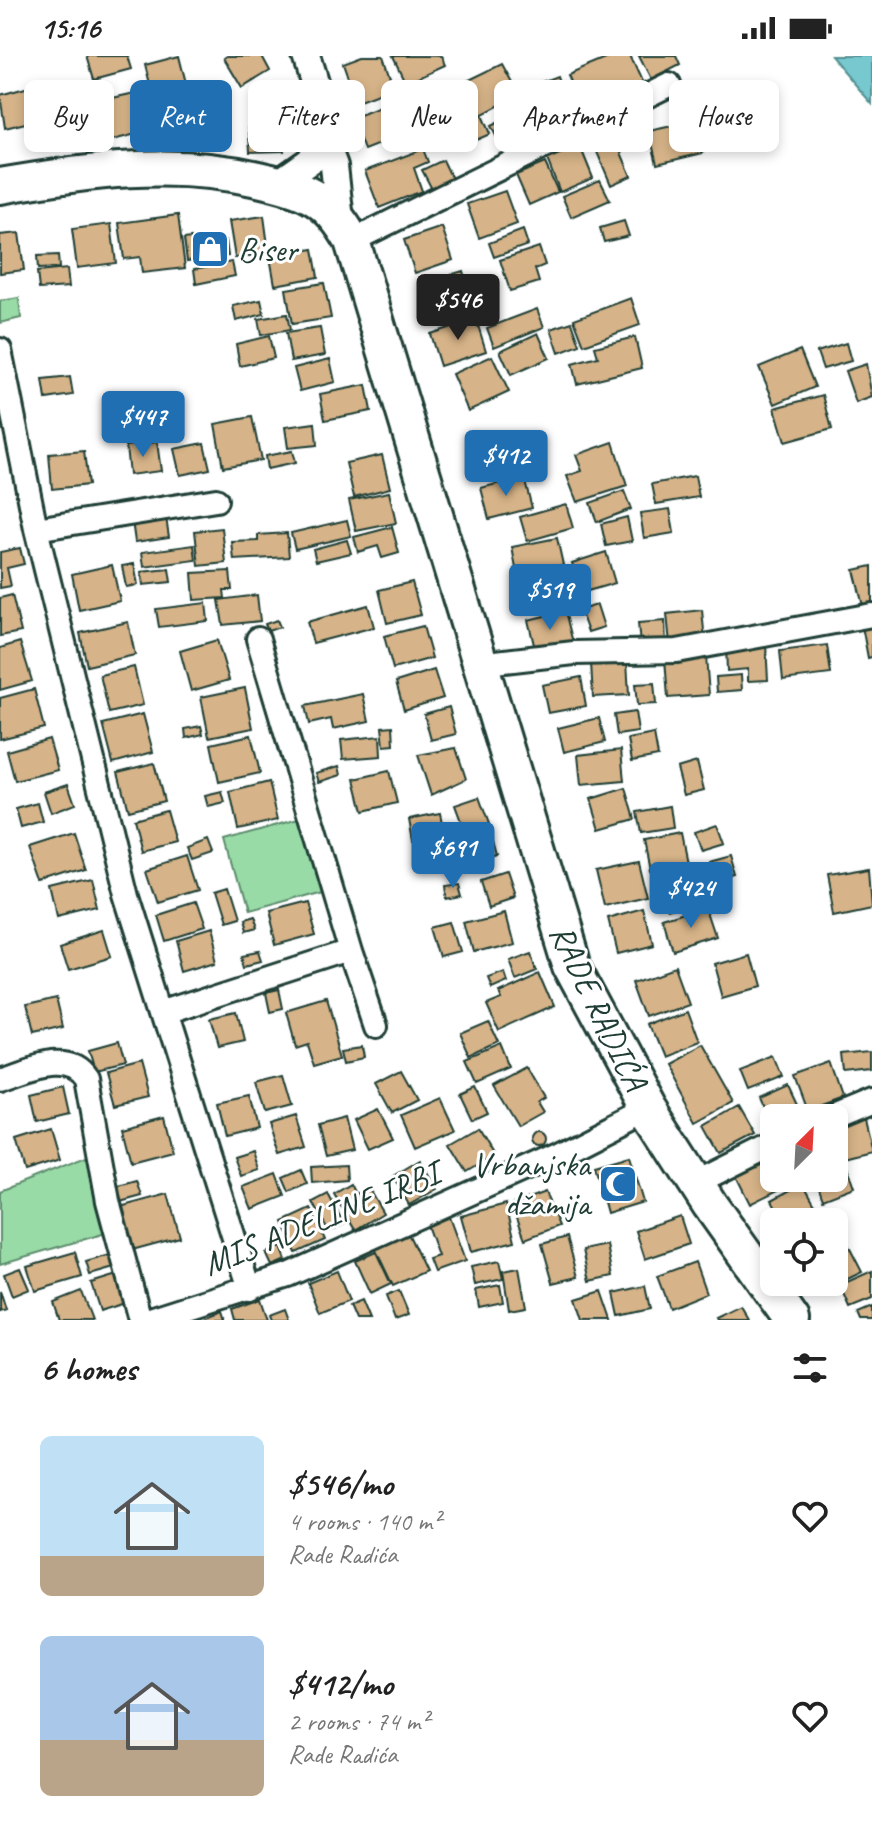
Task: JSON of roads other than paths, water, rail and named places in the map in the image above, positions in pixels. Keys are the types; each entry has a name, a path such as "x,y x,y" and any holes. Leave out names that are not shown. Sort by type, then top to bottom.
{"main road":[{"path":"0,186 95,171 154,168 214,172 277,184 311,196 346,230"},
{"name":"RADE RADIĆA","path":"346,230 572,966 648,1108 696,1183 792,1320"}],"street":[{"path":"306,56 314,80"},
{"path":"329,152 346,230 669,85"},
{"path":"277,184 305,166 315,152"},
{"path":"0,350 36,529 99,792 163,1012 250,1289"},
{"path":"36,529 216,500"},
{"path":"478,664 574,653 677,651 872,615"},
{"path":"258,639 376,1025"},
{"path":"163,1012 351,951"},
{"path":"0,1079 57,1062 77,1068 86,1079 108,1201 140,1320"},
{"path":"848,1111 872,1101"},
{"name":"MIS ADELINE IRBI","path":"147,1320 250,1289 558,1154 648,1108"},
{"path":"696,1183 760,1151"}],"water":[{"path":"831,56 872,56 872,104"}],"place":[{"name":"Biser","path":"210,249"},
{"name":"Vrbanjska džamija","path":"618,1184"}]}
